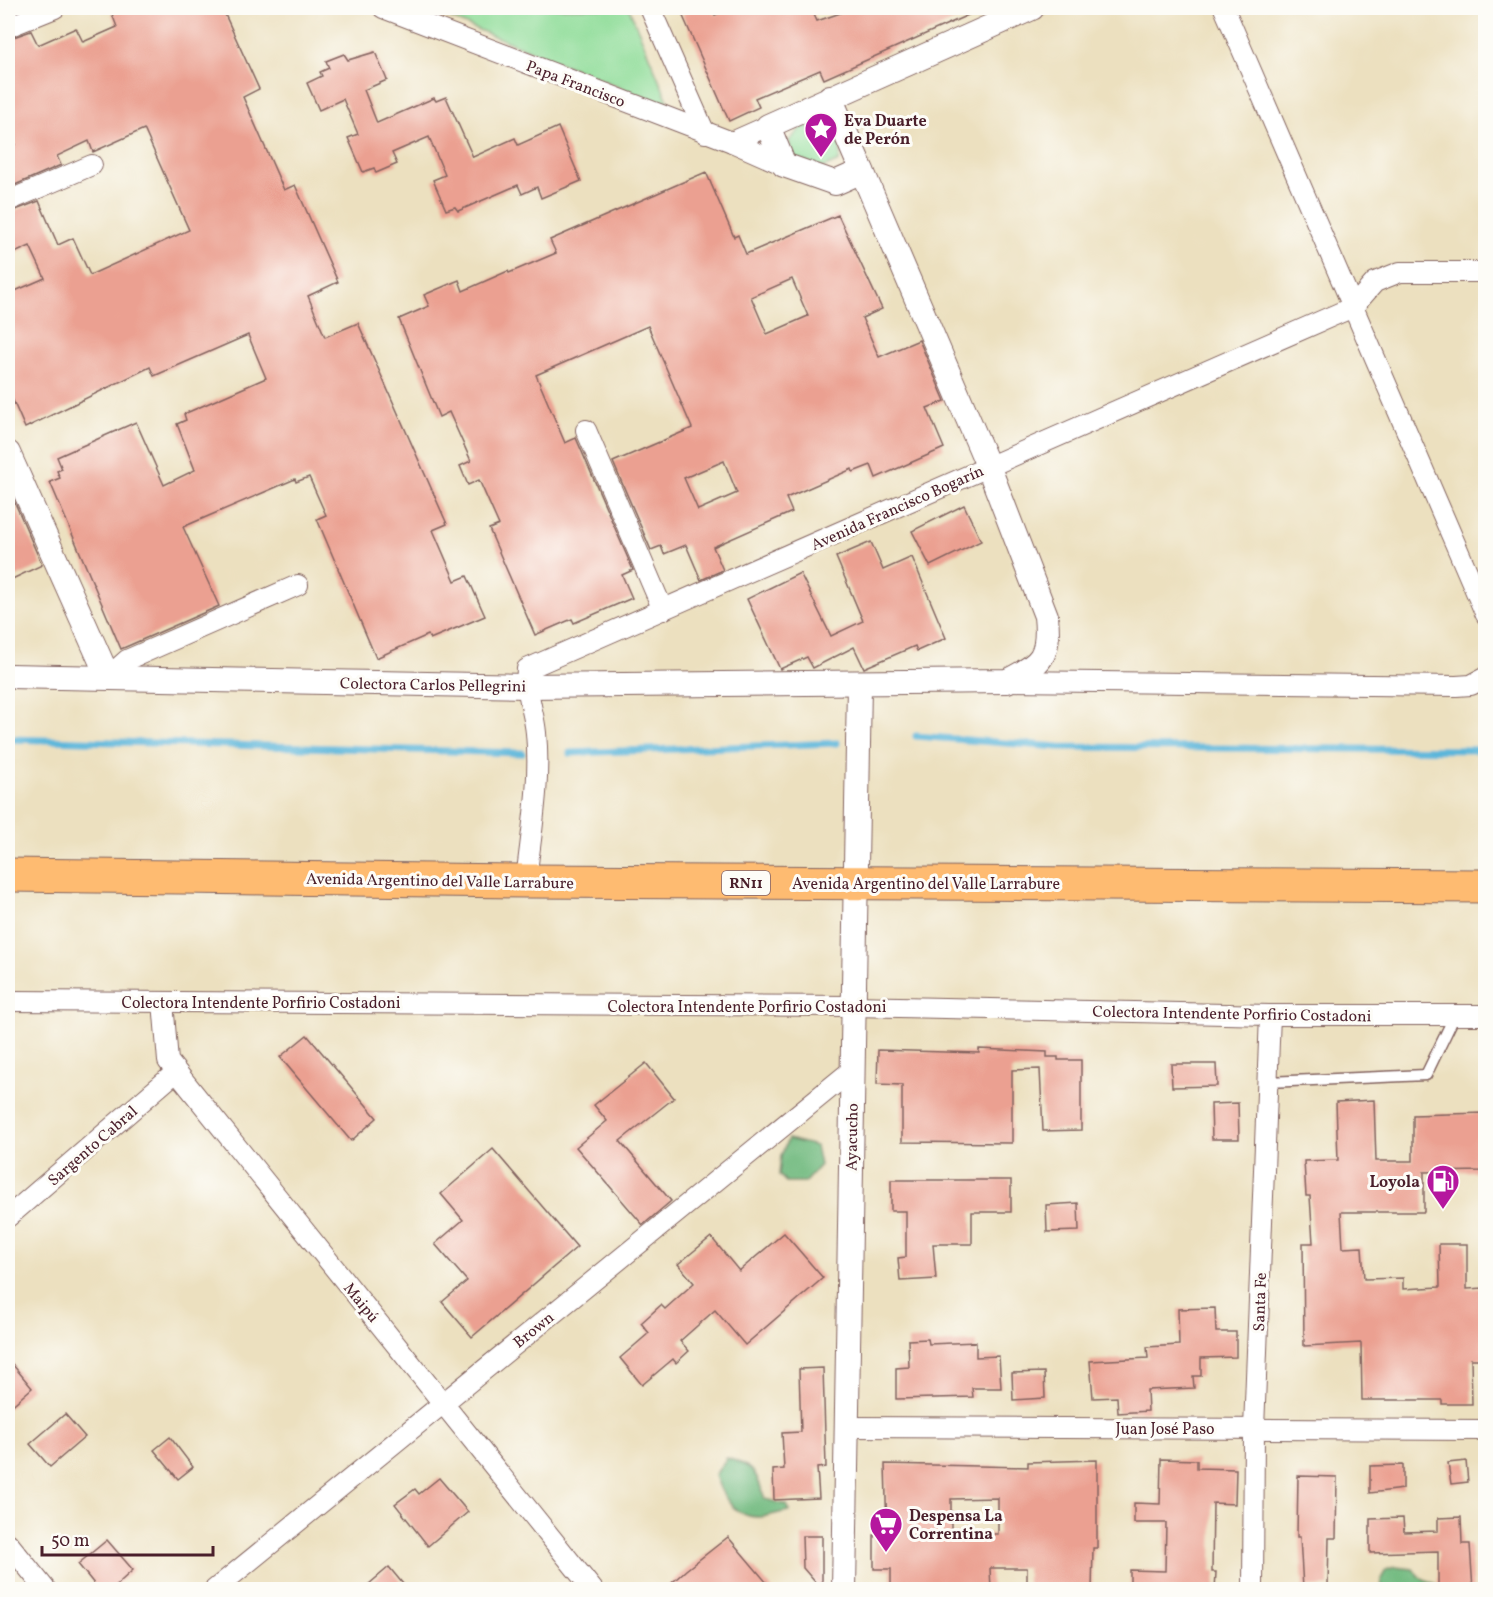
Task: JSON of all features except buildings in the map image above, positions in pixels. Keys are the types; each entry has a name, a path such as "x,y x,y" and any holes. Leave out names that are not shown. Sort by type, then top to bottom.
{"highway":[{"name":"Avenida Argentino del Valle Larrabure","path":"8,875 526,881 1485,886"}],"street":[{"path":"8,27 55,8"},
{"name":"Papa Francisco","path":"383,8 705,134 732,142 784,165"},
{"path":"650,8 705,134"},
{"path":"732,142 1032,8"},
{"path":"1224,8 1485,615"},
{"name":"Avenida Francisco Bogarín","path":"526,686 527,669 989,468 830,97"},
{"path":"768,126 784,165 835,183 862,171"},
{"path":"8,201 92,165"},
{"path":"1007,681 1029,670 1044,657 1048,635 1046,616 989,468 1353,307 1375,282 1400,272 1485,272"},
{"path":"586,430 663,610"},
{"path":"8,453 108,677 127,660 298,585"},
{"name":"Colectora Carlos Pellegrini","path":"8,676 526,686 1007,681"},
{"path":"1007,681 1456,686 1471,685 1485,677"},
{"name":"Ayacucho","path":"844,1590 859,684"},
{"path":"526,686 536,732 537,777 526,881"},
{"name":"Colectora Intendente Porfirio Costadoni","path":"8,1001 853,1006 1270,1015 1485,1015"},
{"name":"Maipú","path":"163,1002 168,1061 176,1072 593,1590"},
{"name":"Santa Fe","path":"1253,1590 1254,1428 1270,1015"},
{"name":"Brown","path":"214,1590 852,1070"},
{"name":"Sargento Cabral","path":"8,1217 176,1072"},
{"name":"Juan José Paso","path":"845,1426 1485,1430"},
{"path":"8,1543 46,1590"}],"lane":[{"path":"1268,1082 1426,1075 1455,1015"}],"green space":[{"path":"425,8 629,8 671,108"},
{"path":"828,125 841,146 839,161 823,168 793,157 789,141 803,126"},
{"path":"788,1139 816,1146 820,1165 805,1182 786,1182 779,1175 781,1156"},
{"path":"727,1458 750,1468 757,1477 765,1499 787,1505 790,1511 759,1517 750,1516 742,1514 730,1504 715,1475"},
{"path":"1395,1567 1413,1569 1419,1577 1436,1584 1439,1589 1382,1589 1381,1579 1386,1570"}],"waterway":[{"path":"916,736 1059,747 1486,750"},
{"path":"8,739 522,753"},
{"path":"570,753 837,743"}],"place":[{"name":"Eva Duarte de Perón","path":"821,158"},
{"name":"Loyola","path":"1443,1210"},
{"name":"Despensa La Correntina","path":"886,1553"}]}
